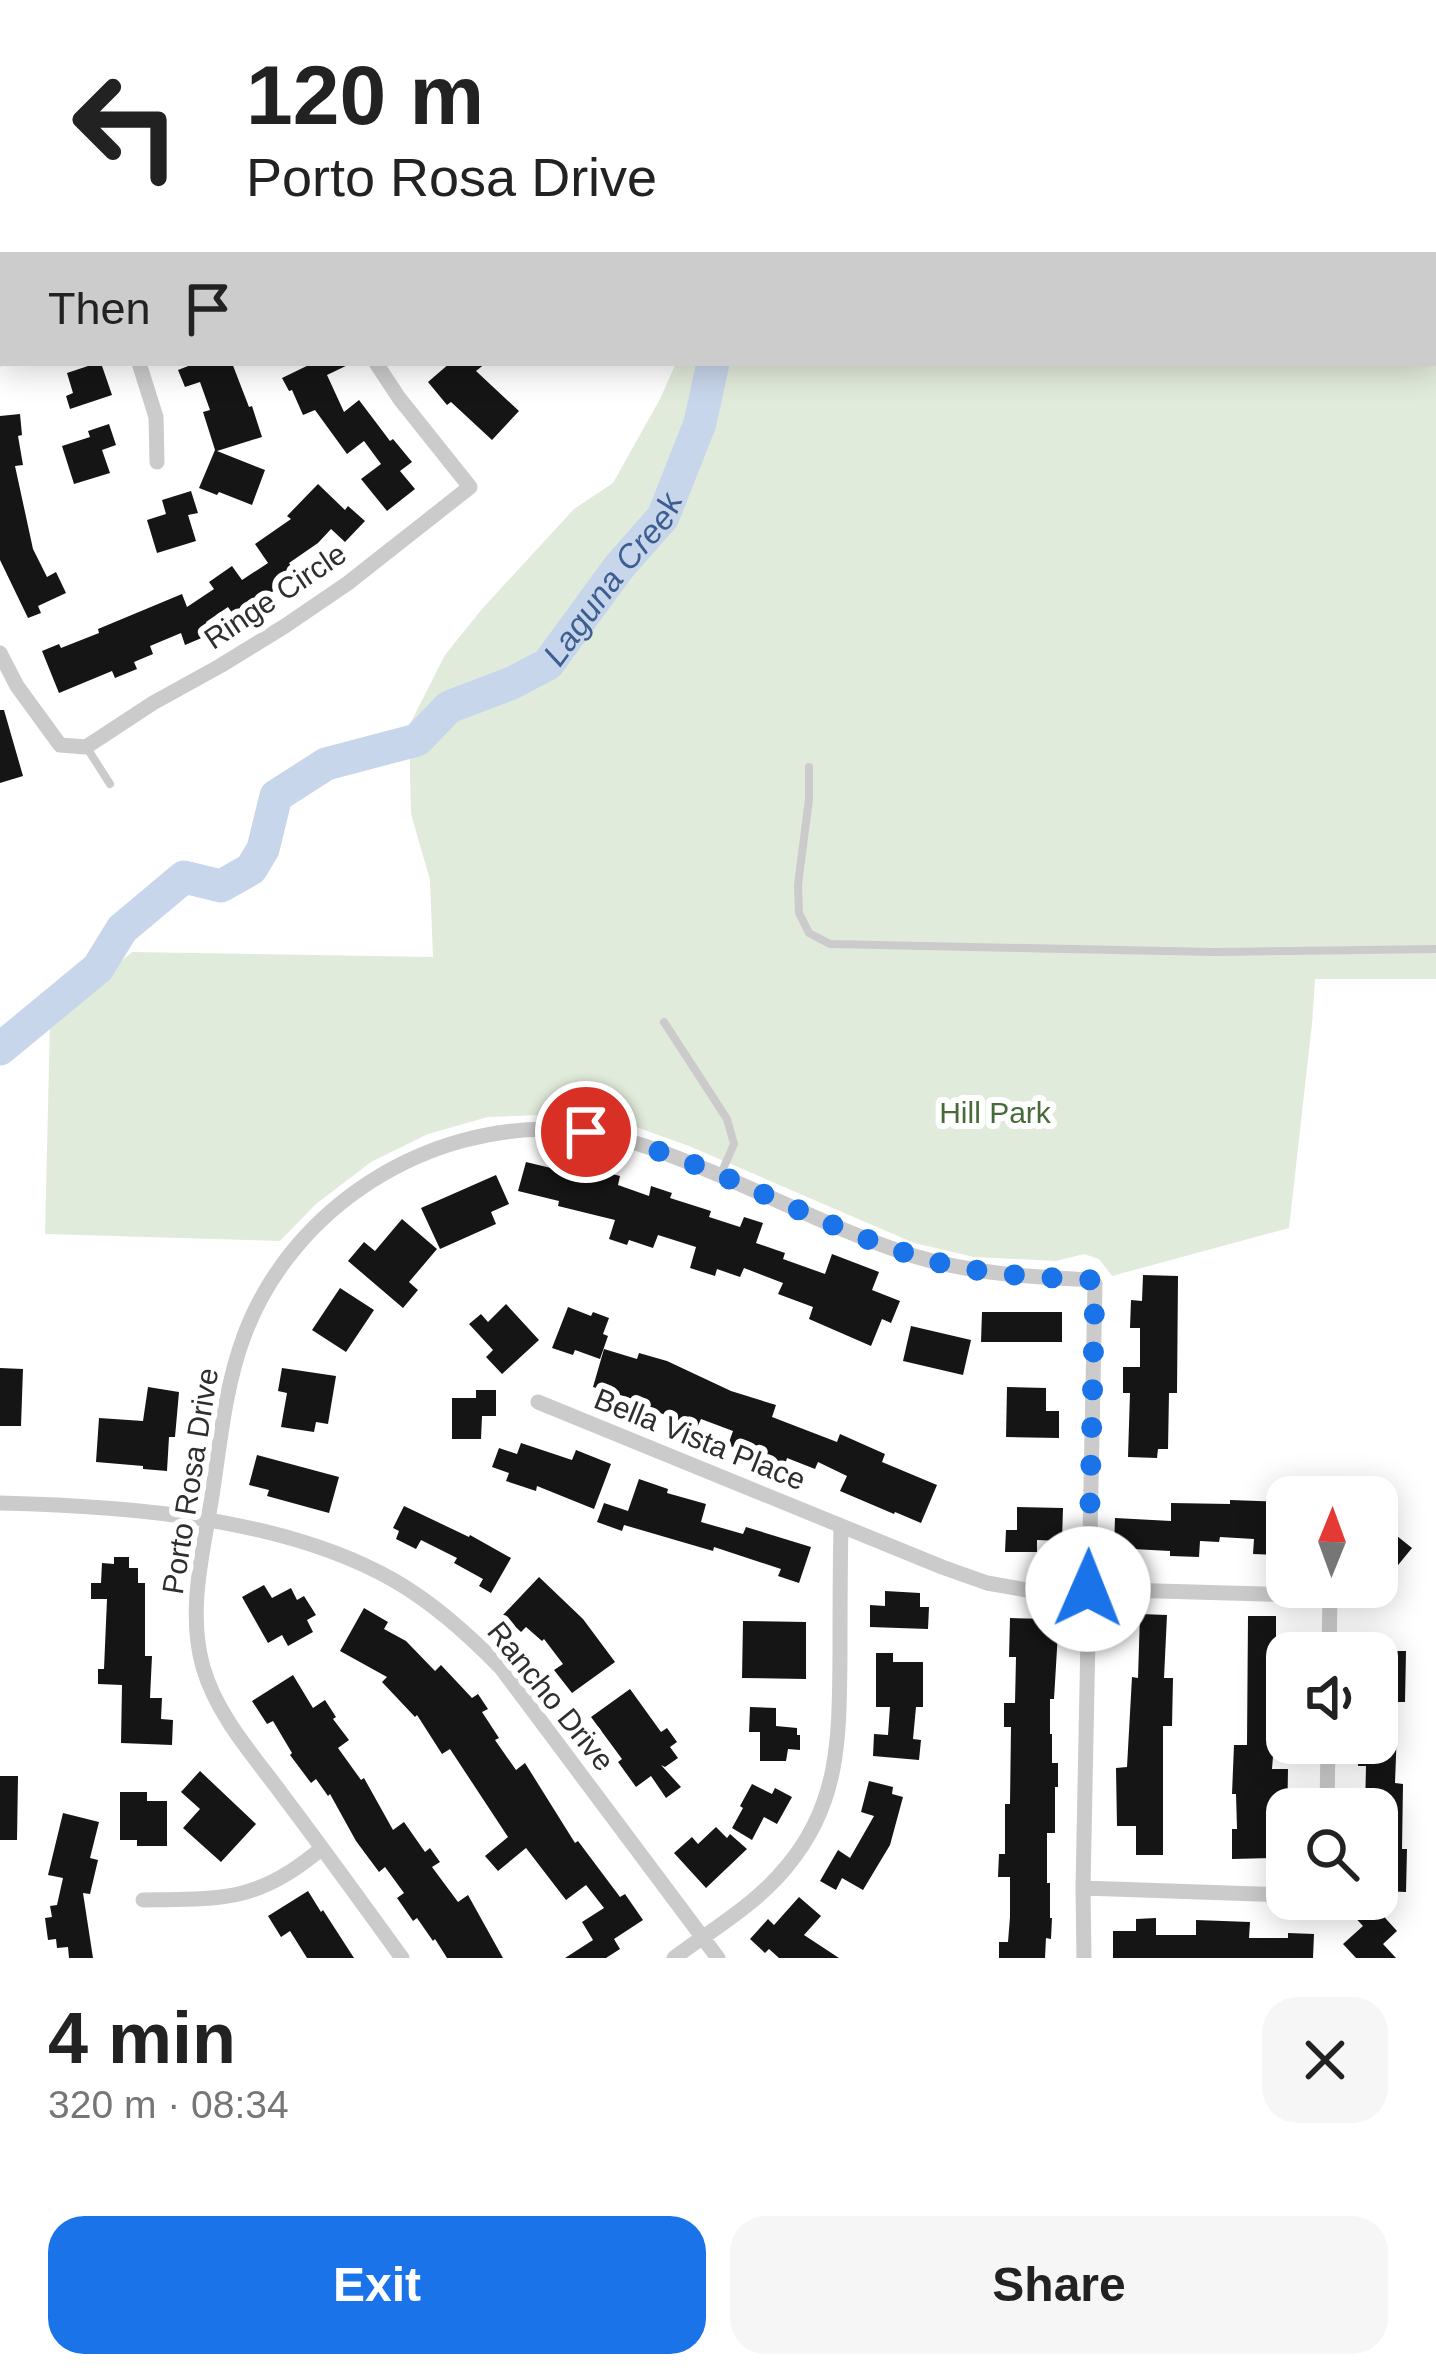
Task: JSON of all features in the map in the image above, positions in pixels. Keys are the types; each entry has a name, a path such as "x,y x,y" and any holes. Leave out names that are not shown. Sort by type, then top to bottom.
{"street":[{"path":"140,366 157,417 157,462"},
{"name":"Ringe Circle","path":"86,747 285,626 470,487 378,366"},
{"path":"0,653 17,686 60,745 86,747"},
{"name":"Porto Rosa Drive","path":"402,1958 227,1719 202,1666 196,1608 230,1381 252,1317 287,1258 316,1224 351,1195 409,1160 495,1133 586,1132 630,1141 915,1256 989,1274 1093,1280 1088,1589"},
{"name":"Bella Vista Place","path":"538,1402 987,1583 1028,1590 1330,1596 1329,1632"},
{"name":"Rancho Drive","path":"0,1503 109,1508 208,1521 296,1539 399,1583 470,1636 516,1685 718,1958"},
{"path":"674,1958 765,1889 792,1862 828,1793 839,1736 841,1526"},
{"path":"1084,1958 1088,1589"},
{"path":"143,1900 245,1894 281,1880 322,1848"},
{"path":"1083,1888 1266,1893"}],"lane":[{"path":"86,747 110,784"},
{"path":"808,767 799,913 809,932 830,944 1214,952 1436,949"},
{"path":"664,1022 728,1119 734,1144 721,1176"}],"green space":[{"name":"Hill Park","path":"675,366 1436,366 1436,979 1315,979 1289,1228 1112,1276 1099,1259 1084,1254 1056,1261 974,1257 914,1243 689,1146 619,1121 541,1115 488,1117 428,1134 371,1162 316,1204 280,1241 45,1234 50,1022 132,952 433,957 430,880 411,814 409,726 445,655 574,509 613,483"}],"building":[{"path":"102,366 112,395 70,409 66,396 73,393 67,373"},
{"path":"233,366 262,437 217,451 265,470 252,505 199,488 215,450 203,412 210,410 200,382 185,387 178,370"},
{"path":"307,366 346,366 327,375 344,412 359,400 412,462 400,471 415,489 387,511 361,479 381,464 364,441 347,454 315,410 303,415 282,378"},
{"path":"447,366 482,366 476,371 519,411 492,440 451,402 447,405 428,382"},
{"path":"20,414 23,465 15,466 33,549 47,577 56,572 66,593 38,606 41,613 28,618 0,560 0,416"},
{"path":"109,424 116,445 102,450 110,473 74,484 62,446 90,437 88,431"},
{"path":"318,484 345,510 348,506 365,521 345,542 331,529 289,563 297,575 235,617 228,607 206,622 211,634 185,645 181,633 150,646 153,654 134,662 137,669 115,678 112,671 59,693 42,651 99,633 98,629 182,594 187,607 214,589 209,582 232,566 242,580 268,563 255,544 291,519 287,516"},
{"path":"191,491 198,513 188,515 196,541 157,553 147,520 166,514 162,500"},
{"path":"0,710 4,710 23,776 0,783"},
{"path":"554,1159 620,1176 618,1185 649,1196 651,1186 672,1193 670,1198 711,1211 709,1217 740,1227 744,1217 763,1223 756,1243 825,1274 832,1254 879,1272 872,1290 900,1301 891,1323 882,1319 871,1346 809,1319 813,1307 778,1294 783,1283 744,1268 740,1277 717,1269 715,1276 690,1268 696,1247 658,1235 653,1248 629,1240 627,1245 609,1239 615,1220 518,1191 526,1162 551,1168"},
{"path":"496,1175 509,1204 491,1212 496,1224 440,1249 421,1208"},
{"path":"402,1219 437,1249 409,1282 418,1290 403,1308 348,1261 364,1242 375,1251"},
{"path":"1143,1275 1178,1276 1177,1393 1169,1393 1168,1449 1158,1449 1157,1458 1128,1457 1130,1393 1123,1393 1123,1367 1140,1367 1140,1328 1130,1328 1131,1300 1142,1301"},
{"path":"340,1288 374,1310 346,1352 312,1330"},
{"path":"506,1304 539,1340 502,1374 486,1357 493,1350 469,1324 481,1314 488,1322"},
{"path":"568,1307 609,1318 600,1359 552,1348"},
{"path":"982,1312 1062,1312 1062,1342 981,1342"},
{"path":"911,1326 971,1340 963,1375 903,1361"},
{"path":"604,1349 637,1359 639,1353 667,1361 731,1391 776,1405 772,1417 837,1442 840,1434 885,1454 882,1462 937,1485 921,1523 840,1491 847,1476 818,1462 815,1469 787,1458 784,1468 728,1445 733,1431 701,1419 695,1432 668,1420 670,1416 632,1405 633,1399 593,1387"},
{"path":"0,1368 23,1369 21,1426 0,1426"},
{"path":"282,1368 336,1376 328,1424 316,1422 314,1432 281,1427 287,1393 278,1391"},
{"path":"148,1387 179,1392 167,1471 96,1462 99,1418 143,1421"},
{"path":"1007,1387 1046,1388 1046,1411 1059,1411 1059,1438 1006,1437"},
{"path":"476,1390 496,1390 496,1416 482,1416 481,1439 452,1439 452,1398 476,1398"},
{"path":"521,1443 572,1460 576,1450 611,1464 594,1509 537,1486 536,1491 506,1481 509,1473 492,1467 499,1448 517,1454"},
{"path":"257,1455 339,1477 329,1513 267,1496 269,1490 249,1485"},
{"path":"639,1479 706,1504 701,1522 743,1534 746,1527 811,1547 799,1583 778,1576 781,1569 714,1547 713,1551 624,1525 622,1531 597,1522 604,1503 628,1511"},
{"path":"1230,1500 1266,1501 1266,1554 1253,1554 1254,1539 1220,1537 1219,1542 1200,1541 1199,1557 1114,1548 1115,1518 1171,1521 1171,1503 1230,1504"},
{"path":"404,1506 511,1558 491,1593 479,1586 483,1579 454,1563 457,1558 421,1540 416,1549 396,1539 399,1531 393,1528"},
{"path":"1017,1507 1063,1508 1062,1541 1037,1540 1037,1552 1005,1552 1006,1530 1017,1530"},
{"path":"1398,1537 1412,1548 1398,1565"},
{"path":"114,1557 129,1557 129,1568 138,1568 138,1583 145,1583 145,1656 152,1656 150,1698 162,1698 161,1719 173,1720 172,1745 121,1743 122,1685 98,1684 98,1669 104,1669 107,1599 91,1599 91,1583 101,1583 102,1563 114,1564"},
{"path":"539,1577 583,1619 615,1662 572,1693 554,1670 563,1664 544,1639 526,1627 521,1632 503,1615"},
{"path":"264,1585 272,1598 291,1588 297,1600 304,1596 316,1615 307,1620 313,1632 288,1646 282,1635 268,1643 242,1597"},
{"path":"885,1591 920,1593 920,1607 929,1607 928,1629 870,1627 870,1605 885,1606"},
{"path":"364,1608 388,1622 384,1629 406,1641 435,1671 441,1665 472,1698 478,1694 488,1709 482,1712 499,1738 495,1740 516,1770 525,1763 575,1843 620,1897 625,1894 643,1920 614,1939 620,1949 606,1958 565,1958 593,1940 582,1922 604,1908 586,1885 566,1900 526,1848 498,1871 485,1856 508,1837 450,1749 442,1754 417,1715 382,1682 387,1677 340,1651"},
{"path":"1140,1614 1167,1615 1164,1678 1173,1678 1172,1726 1163,1726 1163,1855 1136,1855 1136,1826 1117,1826 1116,1768 1127,1767"},
{"path":"1248,1616 1276,1616 1276,1632 1266,1632 1266,1764 1288,1769 1288,1788 1266,1788 1266,1858 1232,1859 1232,1829 1237,1829 1236,1794 1232,1794 1234,1745 1247,1745"},
{"path":"1010,1618 1049,1619 1048,1632 1058,1632 1050,1734 1058,1787 1055,1833 1047,1833 1052,1918 1045,1958 999,1958 999,1942 1008,1942 1010,1917 1010,1877 998,1877 999,1854 1005,1854 1005,1804 1010,1804 1011,1727 1004,1727 1004,1703 1015,1703 1016,1657 1009,1657"},
{"path":"743,1621 806,1622 806,1679 742,1678"},
{"path":"1398,1651 1406,1651 1405,1702 1398,1702"},
{"path":"876,1653 893,1653 893,1662 923,1662 923,1707 916,1707 913,1739 921,1740 919,1760 873,1756 874,1734 888,1735 890,1707 876,1707"},
{"path":"293,1675 313,1708 325,1700 336,1717 349,1740 338,1748 364,1778 393,1830 404,1822 425,1852 430,1848 440,1862 432,1867 458,1902 468,1895 503,1958 447,1958 417,1918 413,1921 397,1898 404,1893 385,1867 379,1872 330,1794 316,1779 311,1783 273,1721 267,1724 252,1701"},
{"path":"630,1689 661,1732 667,1728 677,1742 670,1747 678,1758 661,1765 681,1787 666,1798 651,1776 636,1787 591,1717"},
{"path":"750,1707 776,1708 776,1726 797,1728 800,1750 788,1749 786,1761 760,1761 760,1732 749,1732"},
{"path":"1396,1764 1395,1783 1403,1784 1406,1892 1398,1892 1398,1788 1365,1788 1366,1766 1358,1766"},
{"path":"200,1771 256,1824 221,1862 183,1828 200,1809 181,1792"},
{"path":"0,1776 18,1776 17,1840 0,1840"},
{"path":"869,1781 893,1787 892,1794 903,1797 890,1845 863,1890 842,1878 836,1890 820,1881 838,1850 850,1858 874,1816 861,1812"},
{"path":"752,1784 792,1797 777,1824 764,1817 752,1840 732,1828"},
{"path":"120,1792 147,1792 147,1801 167,1801 167,1846 137,1846 137,1840 120,1840"},
{"path":"63,1813 99,1822 90,1858 98,1860 90,1894 83,1893 93,1958 69,1958 68,1947 57,1948 56,1939 48,1940 45,1918 52,1917 50,1906 57,1905 63,1878 48,1875"},
{"path":"716,1827 747,1849 706,1888 674,1853 692,1837 698,1844"},
{"path":"308,1891 354,1958 307,1958 290,1931 281,1937 268,1916"},
{"path":"799,1897 821,1916 804,1935 839,1958 779,1958 750,1939 768,1919 774,1925"},
{"path":"1156,1918 1156,1935 1196,1935 1196,1920 1250,1922 1249,1938 1314,1934 1313,1958 1113,1958 1113,1931 1136,1931 1136,1919"},
{"path":"1357,1920 1387,1920 1397,1931 1383,1944 1396,1958 1356,1958 1343,1944 1363,1926"}],"waterway":[{"name":"Laguna Creek","path":"0,1049 98,968 122,929 184,877 221,886 251,869 263,849 276,796 326,764 417,740 449,707 548,664 619,567 663,517 700,423 712,366"}],"route":[{"path":"586,1132 652,1147 915,1256 989,1274 1093,1280 1088,1589"}]}
